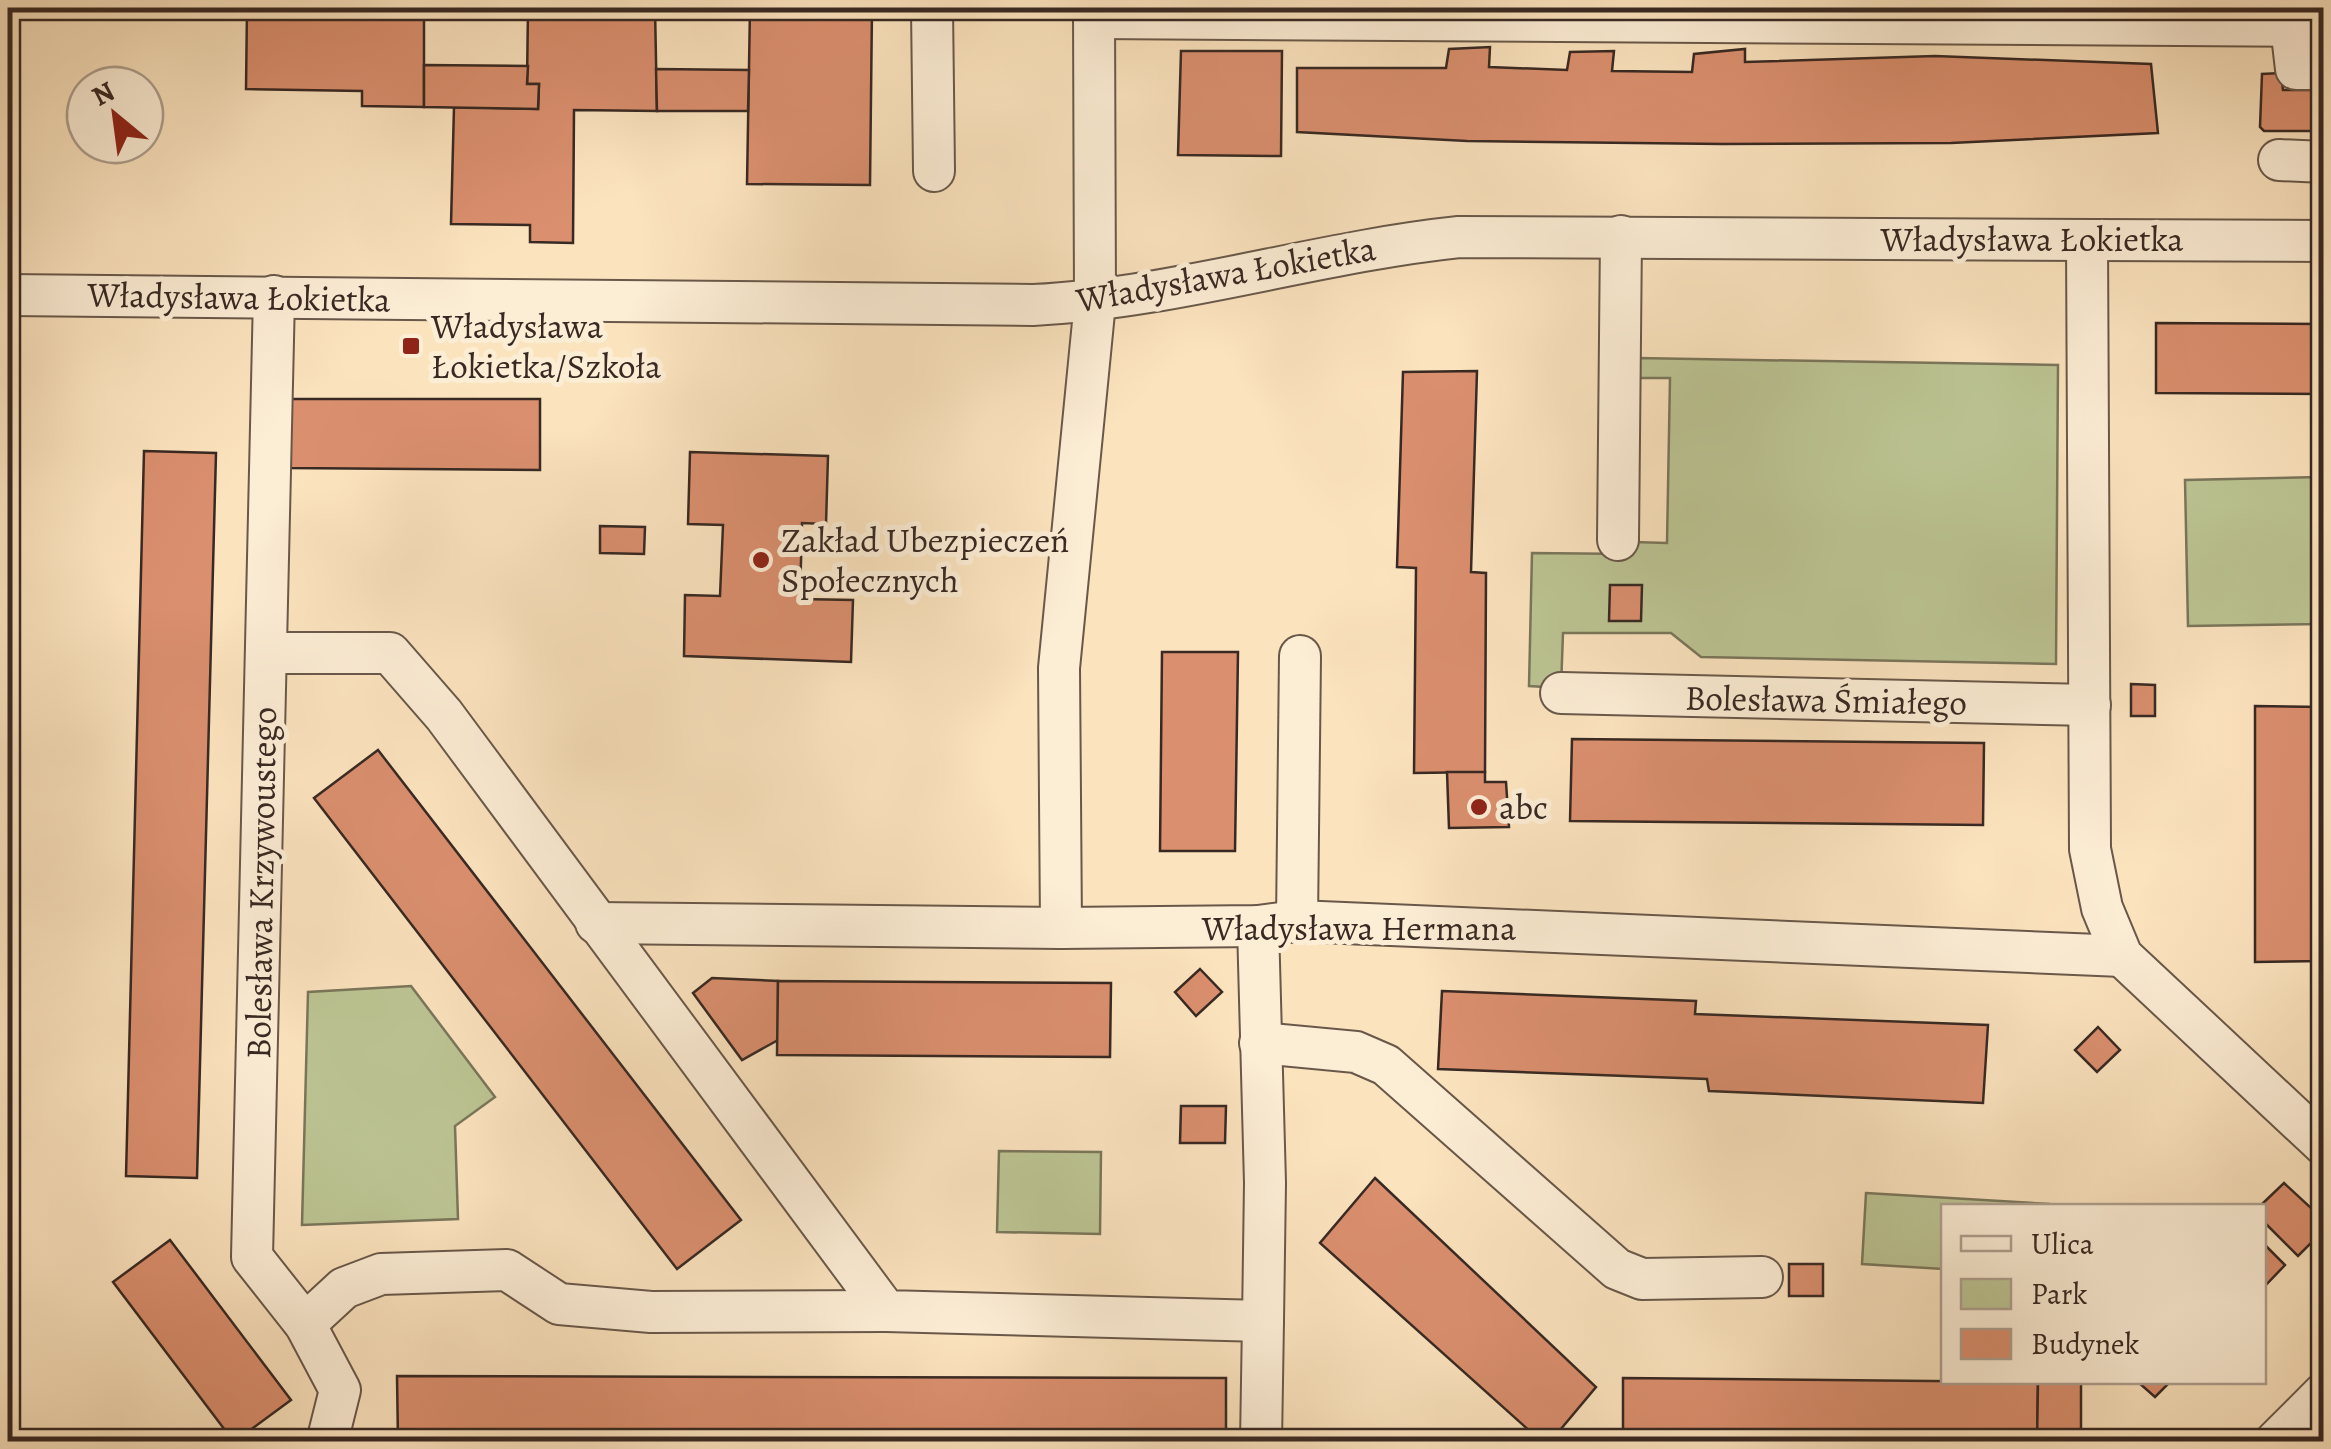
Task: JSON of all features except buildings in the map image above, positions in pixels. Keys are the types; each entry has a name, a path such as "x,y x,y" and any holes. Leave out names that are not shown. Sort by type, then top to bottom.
{"street":[{"path":"932,8 934,171"},
{"path":"1061,928 1059,668 1095,302 1094,13 2023,17 2308,26 2296,69 2324,69"},
{"path":"2279,160 2324,162"},
{"path":"1618,540 1621,236"},
{"name":"Władysława Łokietka","path":"8,295 921,305 1095,302 1389,245 1459,238 2324,241"},
{"path":"2087,240 2090,849 2102,908 2122,956 2324,1145"},
{"name":"Bolesława Krzywoustego","path":"274,296 252,1256 305,1324 340,1390 326,1442"},
{"path":"267,653 390,653 444,715 886,1312"},
{"path":"1261,1442 1260,1043 1277,923 1300,656"},
{"name":"Bolesława Śmiałego","path":"1561,693 2090,705"},
{"name":"Władysława Hermana","path":"596,923 1061,928 1277,923 2122,956"},
{"path":"1260,1043 1356,1052 1386,1065 1616,1269 1642,1278 1762,1277"},
{"path":"305,1324 344,1288 381,1274 507,1270 559,1304 652,1312 886,1312 1263,1321"},
{"path":"2275,1442 2324,1393"}],"green space":[{"path":"1637,358 2058,365 2056,664 1701,657 1671,633 1563,633 1561,688 1529,686 1532,553 1632,554 1633,542 1667,543 1670,378 1637,378"},
{"path":"2319,477 2322,624 2188,626 2185,480"},
{"path":"411,986 495,1097 455,1126 458,1219 302,1225 308,992"},
{"path":"999,1151 1101,1152 1100,1234 997,1232"},
{"path":"1866,1193 2049,1204 1941,1204 1941,1269 1862,1264"}],"place":[{"name":"Władysława Łokietka/Szkoła","path":"411,346"},
{"name":"Zakład Ubezpieczeń Społecznych","path":"761,560"},
{"name":"abc","path":"1479,807"}]}
